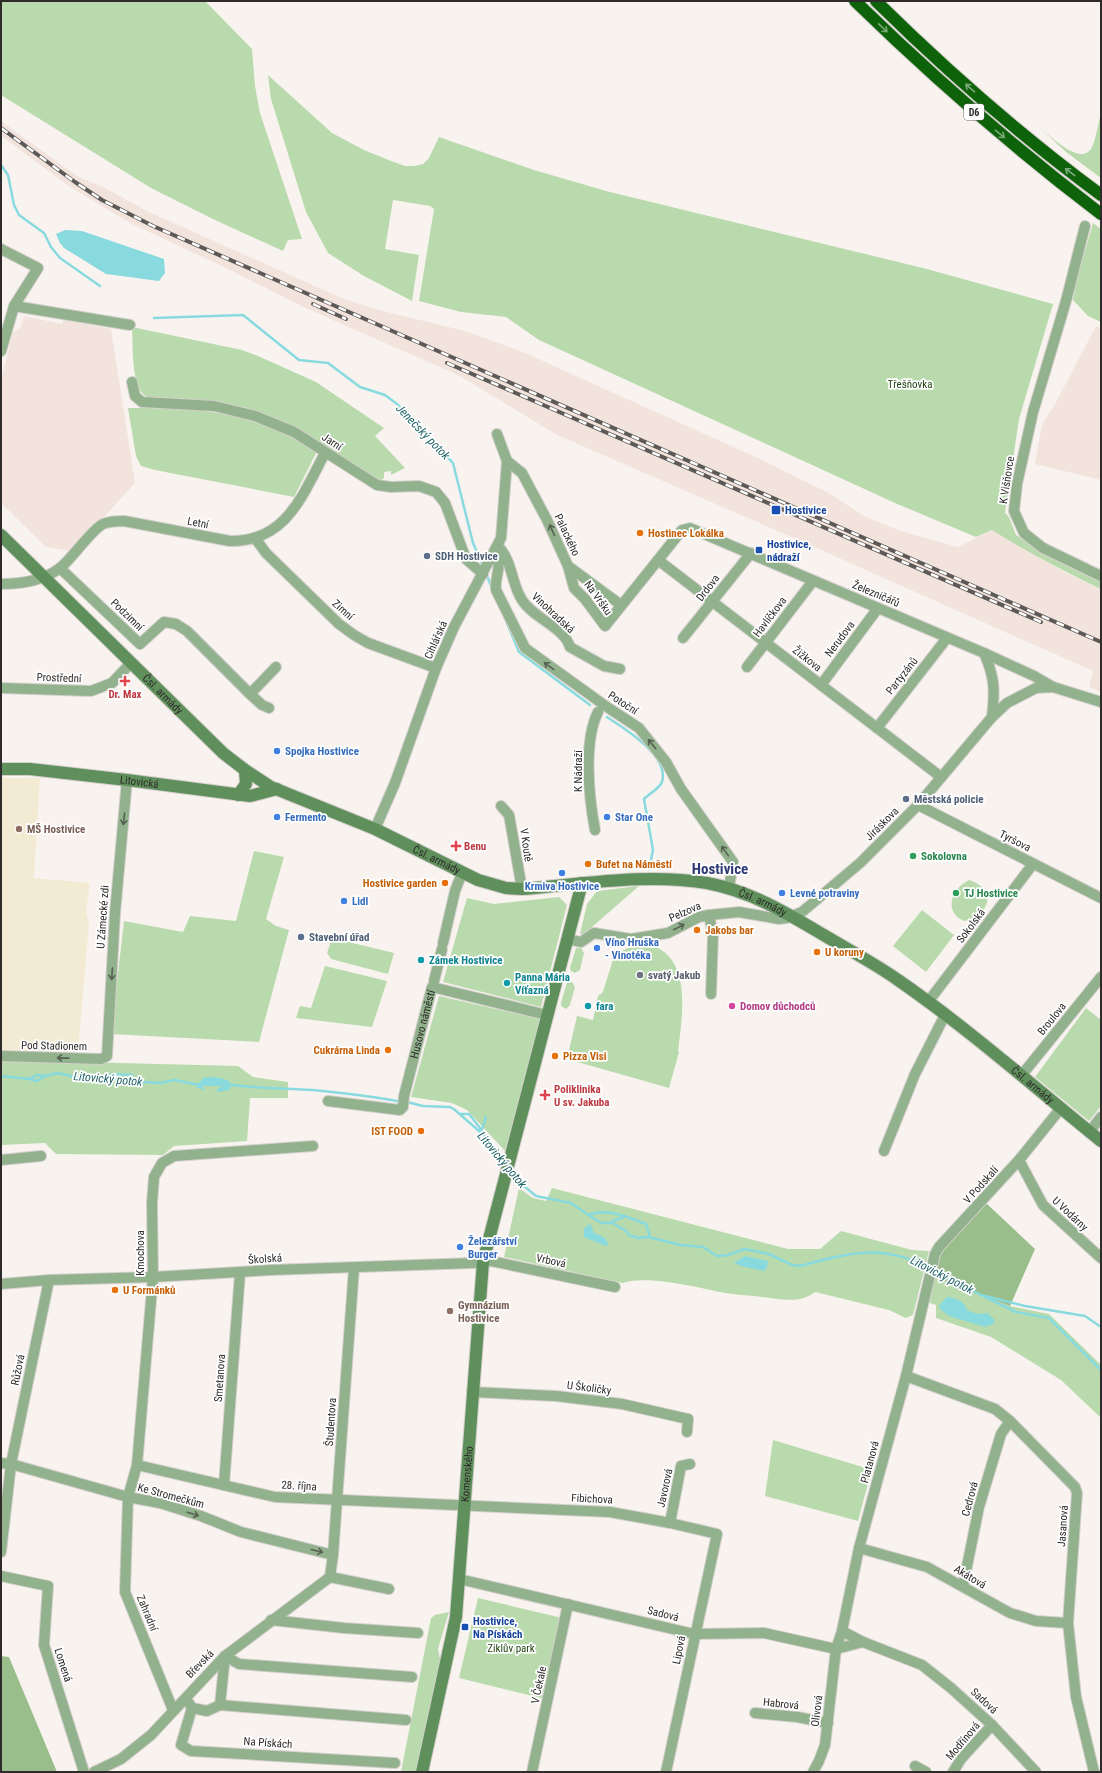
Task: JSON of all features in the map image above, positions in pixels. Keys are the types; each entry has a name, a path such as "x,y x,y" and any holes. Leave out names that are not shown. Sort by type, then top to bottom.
{"highway":[{"name":"D6","path":"855,1 911,56 995,130 1101,214"},
{"name":"D6","path":"876,1 921,45 1006,120 1101,195"}],"main road":[{"name":"Čsl. armády","path":"1,535 223,753 245,770 277,789 375,829 462,873 491,884 522,890 625,879 664,878 707,883 729,888 758,898 877,966 928,1002 1101,1141"},
{"name":"Litovická","path":"1,769 30,769 250,796 277,789"},
{"path":"238,795 246,784 245,770"},
{"path":"547,1015 582,883"},
{"name":"Komenského","path":"422,1772 456,1617 483,1262 547,1015"}],"street":[{"name":"K Višňovce","path":"1085,226 1066,301 1033,412 1017,484 1015,514 1024,533 1044,548 1101,576"},
{"path":"1,250 38,268 14,306 1,351"},
{"path":"14,306 130,325"},
{"name":"Jarní","path":"132,382 135,396 142,402 214,406 255,416 294,432 325,453 377,484 391,487 419,486 436,492 445,503 466,559 485,571"},
{"path":"497,434 507,461"},
{"name":"Letní","path":"1,584 19,584 44,578 60,568 101,525 112,521 124,521 230,541 245,541 266,534 277,527 291,514 325,453"},
{"name":"Cihlářská","path":"375,829 395,783 436,668 454,627 485,571 501,538 507,461"},
{"name":"Palackého","path":"507,461 522,473 547,520 568,566 618,609"},
{"name":"Železničářů","path":"658,560 682,530 687,528 751,553 813,581 984,653 1034,676 1053,687"},
{"name":"Zimní","path":"255,538 266,553 339,624 354,635 368,643 436,668"},
{"name":"Vinohradská","path":"496,550 505,554 522,600 534,612 567,639 570,647 604,666 620,669"},
{"name":"Potoční","path":"496,550 499,560 495,581 496,590 524,648 606,707 639,728 666,762 681,789 732,862 729,888"},
{"name":"Drdova","path":"683,638 751,553"},
{"path":"618,609 658,560"},
{"name":"Žižkova","path":"658,560 941,777"},
{"name":"Na Vršku","path":"568,566 574,588 585,599 602,625 604,626 618,609"},
{"name":"Podzimní","path":"60,568 140,644 164,622 176,624 187,631 262,705 269,708"},
{"name":"Havlíčkova","path":"747,667 813,581"},
{"name":"Nerudova","path":"821,685 878,608"},
{"name":"Partyzánů","path":"877,728 947,638"},
{"path":"984,653 992,672 995,692 992,717"},
{"name":"Prostřední","path":"1,688 91,691 112,683 131,663"},
{"path":"250,694 276,667"},
{"name":"Jiráskova","path":"792,917 802,912 860,863 918,806 992,717 1007,703 1036,688 1053,687 1101,702"},
{"name":"K Nádraží","path":"595,830 589,790 589,759 592,725 598,712"},
{"name":"U Zámecké zdi","path":"107,1056 115,913 128,780"},
{"name":"V Koutě","path":"502,806 509,815 522,890"},
{"name":"Tyršova","path":"918,806 1101,898"},
{"name":"Sokolská","path":"928,1002 1033,864"},
{"name":"Husovo náměstí","path":"434,980 455,891 462,873"},
{"name":"Pelzova","path":"567,939 581,942 594,932 632,939 668,933 699,917 738,912 770,918 792,917"},
{"path":"709,915 713,935 711,994"},
{"name":"Broulova","path":"1021,1076 1101,977"},
{"name":"Husovo náměstí","path":"328,1101 398,1111 403,1107 404,1096 432,986 547,1015"},
{"path":"884,1151 915,1074 945,1015"},
{"name":"Pod Stadionem","path":"1,1056 100,1059 107,1056"},
{"name":"V Podskalí","path":"928,1282 933,1260 939,1247 1019,1160 1061,1108"},
{"path":"1090,1132 1101,1117"},
{"name":"Kmochova","path":"128,1497 137,1465 153,1277 152,1203 154,1177 164,1161 174,1156 184,1154 313,1146"},
{"path":"1,1160 41,1156"},
{"name":"U Vodárny","path":"1019,1160 1043,1205 1101,1258"},
{"name":"Vrbová","path":"483,1262 495,1261 615,1287"},
{"name":"Školská","path":"1,1284 49,1280 153,1277 271,1270 483,1262"},
{"name":"Študentova","path":"330,1577 333,1555 354,1268"},
{"name":"Smetanova","path":"224,1485 240,1273"},
{"name":"Růžová","path":"6,1464 49,1280"},
{"name":"Platanová","path":"836,1649 842,1631 860,1548 906,1376 928,1282"},
{"name":"Jasanová","path":"906,1376 988,1406 1010,1421 1076,1490 1068,1623 1076,1697 1094,1772"},
{"name":"U Školičky","path":"472,1392 556,1396 622,1404 688,1419 687,1432"},
{"name":"Cedrová","path":"963,1586 979,1507 1001,1434 1010,1421"},
{"path":"1,1552 6,1464"},
{"name":"Ke Stromečkům","path":"6,1464 128,1497 160,1503 241,1532 333,1555"},
{"name":"Javorová","path":"670,1523 681,1466 690,1464"},
{"name":"28. října","path":"137,1465 276,1497 464,1506"},
{"name":"Zahradní","path":"128,1497 125,1592 173,1710"},
{"name":"Fibichova","path":"464,1506 610,1512 670,1523 717,1534"},
{"name":"Lipová","path":"666,1772 694,1634 717,1534"},
{"name":"Akátová","path":"860,1548 927,1566 995,1606 1025,1618 1047,1622 1068,1623"},
{"name":"Lomená","path":"1,1576 48,1586 44,1645 84,1772"},
{"path":"330,1577 389,1589"},
{"name":"Břevská","path":"94,1772 121,1759 151,1735 225,1656 330,1577"},
{"name":"Sadová","path":"459,1579 694,1634 764,1633 836,1649 862,1642"},
{"name":"V Čekale","path":"532,1772 568,1604"},
{"path":"271,1620 344,1628 418,1632"},
{"name":"Sadová","path":"842,1631 862,1642 922,1665 951,1688 992,1725 1036,1772"},
{"name":"Olivová","path":"813,1772 825,1745 836,1649"},
{"path":"220,1705 225,1656 239,1664 412,1677"},
{"path":"186,1696 192,1708 207,1711 220,1705 406,1720"},
{"name":"Na Pískách","path":"192,1708 181,1745 191,1751 395,1763"},
{"name":"Habrová","path":"755,1713 797,1717 828,1723"},
{"name":"Modřínová","path":"953,1772 961,1759 992,1725"},
{"path":"915,1766 926,1772"}],"shaded area":[{"path":"1,121 77,176 105,188 149,212 344,299 383,311 465,331 523,352 758,458 829,493 864,516 901,531 958,547 992,530 1066,573 1101,589 1101,692 1089,687 1093,671 803,542 557,435 460,376 303,307 228,269 130,223 70,187 1,136"},
{"path":"24,316 62,324 64,320 111,329 135,483 73,551 46,547 1,503 1,380 13,332 21,327"},
{"path":"1096,326 1101,329 1101,480 1035,464 1042,424 1055,404"},
{"path":"1,778 40,778 34,878 90,883 86,911 89,924 78,1052 1,1050"}],"green space":[{"path":"1,1 205,1 252,49 255,86 260,113 302,239 288,240 283,251 215,220 151,188 1,95"},
{"name":"Třešňovka","path":"268,75 332,133 364,150 405,166 423,164 429,158 439,137 534,170 606,191 927,269 1053,304 1019,419 1005,513 1009,517 1016,535 1041,552 1101,580 1101,589 1045,561 992,530 976,537 895,503 539,340 506,317 461,312 419,301 434,209 430,206 393,200 385,249 419,255 412,301 364,276 328,253 306,212 271,99"},
{"path":"1101,112 1101,178 1066,152 1038,126 1064,147 1079,154 1086,153 1091,149"},
{"path":"1093,223 1101,229 1101,322 1088,316 1073,300 1076,282"},
{"path":"132,327 242,350 316,382 384,428 375,436 405,468 391,475 391,471 384,472 384,478 379,481 311,438 275,419 256,412 217,402 191,399 154,398 144,395 140,390 135,373"},
{"path":"128,408 180,409 226,414 270,427 317,451 294,497 155,470 141,466 136,456"},
{"path":"254,851 284,857 266,919 276,926 289,930 259,1042 111,1034 124,921 183,932 190,916 236,921"},
{"path":"969,880 976,883 986,891 987,902 981,913 975,918 966,921 962,920 955,914 952,901 960,886"},
{"path":"639,886 584,934 580,934 587,904 597,891"},
{"path":"559,897 567,905 541,1007 443,982 467,898 494,904"},
{"path":"922,910 954,935 926,972 893,946"},
{"path":"332,938 394,953 388,974 331,959 327,953"},
{"path":"650,945 664,952 673,962 679,975 682,990 679,1052 669,1088 567,1059 577,1016 593,1020 598,996 603,992 614,956 626,949"},
{"path":"576,948 581,948 584,953 580,970 575,973 571,971 570,968"},
{"path":"325,966 387,981 372,1027 296,1018 300,1006 311,1008"},
{"path":"567,982 572,982 575,987 570,1005 566,1009 561,1006 561,1003"},
{"path":"439,996 540,1019 505,1151 467,1110 452,1103 411,1097"},
{"path":"1086,1008 1101,1020 1101,1106 1089,1121 1035,1077"},
{"path":"1,1060 238,1066 253,1077 288,1082 288,1098 250,1098 247,1141 174,1146 163,1155 56,1154 45,1143 1,1145"},
{"path":"519,1188 533,1198 546,1201 552,1188 788,1249 820,1249 841,1231 912,1250 929,1251 913,1315 906,1318 889,1310 815,1292 803,1298 790,1300 725,1293 658,1281 645,1280 623,1283 504,1257"},
{"path":"986,1203 1035,1249 1010,1306 933,1277 941,1253"},
{"path":"933,1277 1010,1306 1049,1314 1101,1365 1101,1418 1061,1380 991,1337 936,1318 936,1305 927,1302"},
{"path":"773,1440 866,1468 873,1465 858,1521 765,1496"},
{"name":"Ziklův park","path":"478,1598 562,1618 545,1699 459,1678"},
{"path":"449,1612 438,1649 441,1664 417,1772 401,1772 431,1618 435,1615"},
{"path":"1,1656 9,1657 57,1772 1,1772"}],"water":[{"path":"65,230 82,231 164,259 165,273 159,281 106,274 64,248 56,234"},
{"path":"213,1077 229,1081 231,1087 229,1090 217,1092 218,1088 224,1086 202,1086 205,1090 196,1088 203,1078"},
{"path":"589,1224 591,1225 594,1233 605,1238 608,1245 606,1246 584,1237 584,1228"},
{"path":"745,1256 768,1261 767,1267 764,1271 734,1263"},
{"path":"947,1297 959,1300 964,1304 967,1310 977,1314 987,1313 995,1320 993,1324 985,1327 949,1316 940,1309 939,1306"}],"waterway":[{"name":"Jenečský potok","path":"1,165 8,175 14,205 19,215 44,233 51,247 60,258 100,286"},
{"name":"Jenečský potok","path":"154,318 243,315 299,360 328,363 360,387 385,395 397,404 453,463 473,543 483,566"},
{"name":"Jenečský potok","path":"486,574 492,588"},
{"name":"Jenečský potok","path":"504,616 519,652 590,705"},
{"name":"Jenečský potok","path":"607,717 644,744 653,753 663,772 661,784 644,799 653,850 649,869"},
{"name":"Litovický potok","path":"1,1076 37,1081 45,1076 58,1073 83,1079 104,1077 135,1082 160,1083 175,1080 202,1084"},
{"path":"105,1077 114,1074 132,1075"},
{"path":"31,1078 37,1075 46,1076"},
{"name":"Litovický potok","path":"227,1084 259,1088 324,1091 369,1096 402,1102"},
{"name":"Litovický potok","path":"407,1102 423,1106 450,1107 455,1110 487,1138 505,1163"},
{"path":"461,1114 469,1114 480,1128 480,1133"},
{"name":"Jenečský potok","path":"481,1132 486,1117"},
{"name":"Litovický potok","path":"511,1172 519,1182 536,1196 571,1203 596,1220 602,1223 612,1223 625,1230 629,1235 638,1238 648,1237 681,1245 703,1247 717,1256 728,1255 745,1249 769,1254 792,1265 800,1266 850,1254 881,1253 896,1255 912,1260 929,1268"},
{"path":"589,1215 603,1212 618,1214 646,1224 650,1237"},
{"path":"609,1223 623,1217"},
{"name":"Litovický potok","path":"933,1270 981,1295 1025,1306 1085,1316 1101,1327"},
{"path":"985,1297 1016,1312 1049,1318 1101,1370"}],"railway":[{"path":"1,128 102,200 153,226 1101,642"},
{"path":"313,304 346,319"},
{"path":"447,363 1041,622"}],"place":[{"name":"Hostivice","path":"776,510"},
{"name":"Hostinec Lokálka","path":"640,533"},
{"name":"Hostivice, nádraží","path":"759,550"},
{"name":"SDH Hostivice","path":"427,556"},
{"name":"Dr. Max","path":"125,681"},
{"name":"Spojka Hostivice","path":"277,751"},
{"name":"Městská policie","path":"906,799"},
{"name":"Fermento","path":"277,817"},
{"name":"Star One","path":"607,817"},
{"name":"MŠ Hostivice","path":"19,829"},
{"name":"Benu","path":"456,846"},
{"name":"Sokolovna","path":"913,856"},
{"name":"Bufet na Náměstí","path":"588,864"},
{"name":"Krmiva Hostivice","path":"562,873"},
{"name":"Hostivice garden","path":"445,883"},
{"name":"Levné potraviny","path":"782,893"},
{"name":"TJ Hostivice","path":"956,893"},
{"name":"Lidl","path":"344,901"},
{"name":"Jakobs bar","path":"697,930"},
{"name":"Stavební úřad","path":"301,937"},
{"name":"Víno Hruška - Vinotéka","path":"597,948"},
{"name":"U koruny","path":"817,952"},
{"name":"Zámek Hostivice","path":"421,960"},
{"name":"svatý Jakub","path":"640,975"},
{"name":"Panna Mária Víťazná","path":"507,983"},
{"name":"fara","path":"588,1006"},
{"name":"Domov důchodců","path":"732,1006"},
{"name":"Cukrárna Linda","path":"388,1050"},
{"name":"Pizza Visi","path":"555,1056"},
{"name":"Poliklinika U sv. Jakuba","path":"545,1095"},
{"name":"IST FOOD","path":"421,1131"},
{"name":"Železářství Burger","path":"460,1247"},
{"name":"U Formánků","path":"115,1290"},
{"name":"Gymnázium Hostivice","path":"450,1311"},
{"name":"Hostivice, Na Pískách","path":"465,1627"}],"district":[{"name":"Hostivice","path":"720,869"}]}
